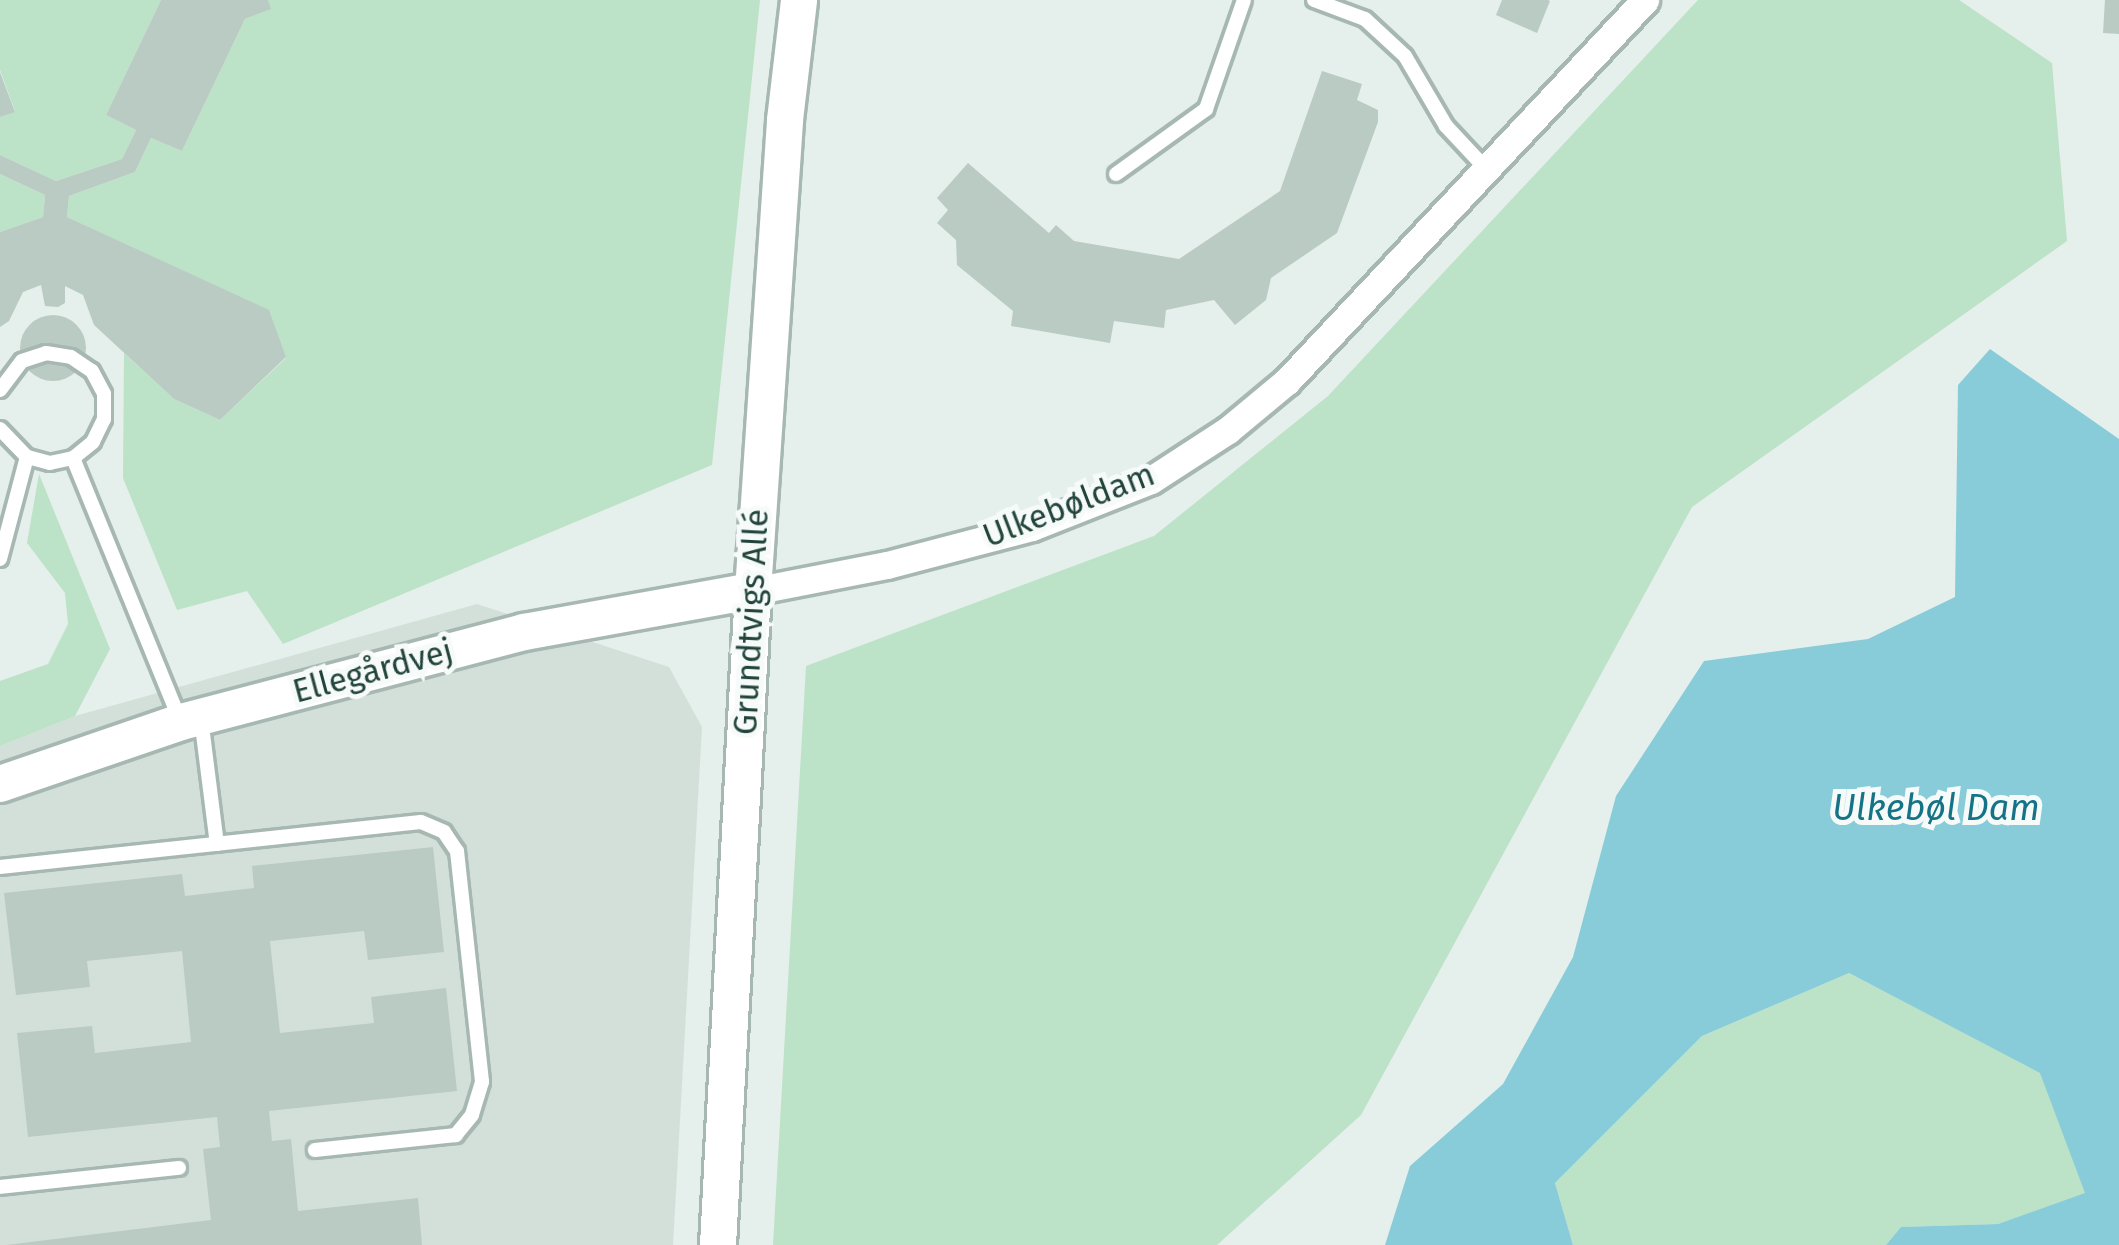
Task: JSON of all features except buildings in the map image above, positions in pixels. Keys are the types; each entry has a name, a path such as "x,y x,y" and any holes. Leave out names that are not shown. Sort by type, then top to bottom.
{"street":[{"name":"Grundtvigs Allé","path":"718,1245 753,590 785,120 799,0"},
{"name":"Ulkebøldam","path":"753,590 887,565 1032,527 1151,480 1228,430 1287,381 1489,172 1645,0"},
{"name":"Ellegårdvej","path":"0,784 191,720 524,632 753,590"}],"lane":[{"path":"1116,174 1206,109 1244,0"},
{"path":"1314,0 1365,19 1405,56 1445,126 1489,172"},
{"path":"0,390 22,361 46,352 71,356 92,371 104,394 104,419 93,442 73,458 50,463 27,457 0,429"},
{"path":"0,560 27,457"},
{"path":"73,458 191,720 217,844"},
{"path":"0,867 422,822 444,832 457,851 482,1082 472,1114 456,1135 315,1150"},
{"path":"0,1187 179,1168"}],"shaded area":[{"path":"477,604 669,667 702,727 673,1245 0,1245 0,746 75,716"}],"green space":[{"path":"0,0 161,0 106,115 136,130 122,159 56,181 0,155 0,117 15,111 0,70"},
{"path":"268,0 760,0 712,465 283,644 247,591 177,610 123,478 124,353 174,399 220,420 286,358 269,311 67,217 69,196 135,172 151,138 182,151 245,19 270,9"},
{"path":"1698,0 1959,0 2052,63 2067,241 1692,507 1361,1115 1217,1245 773,1245 806,666 1154,536 1328,396"},
{"path":"0,174 45,195 43,217 0,232"},
{"path":"39,474 110,649 75,716 0,746 0,681 48,664 68,624 65,593 27,543"},
{"path":"1849,973 2041,1073 2086,1194 1998,1224 1901,1227 1886,1245 1573,1245 1555,1183 1702,1036"}],"water":[{"name":"Ulkebøl Dam","path":"1990,349 2119,439 2119,1245 1886,1245 1901,1227 1998,1224 2085,1193 2040,1073 1849,973 1702,1036 1555,1183 1573,1245 1385,1245 1410,1166 1503,1084 1573,957 1616,796 1704,661 1868,639 1955,597 1958,385"}]}
